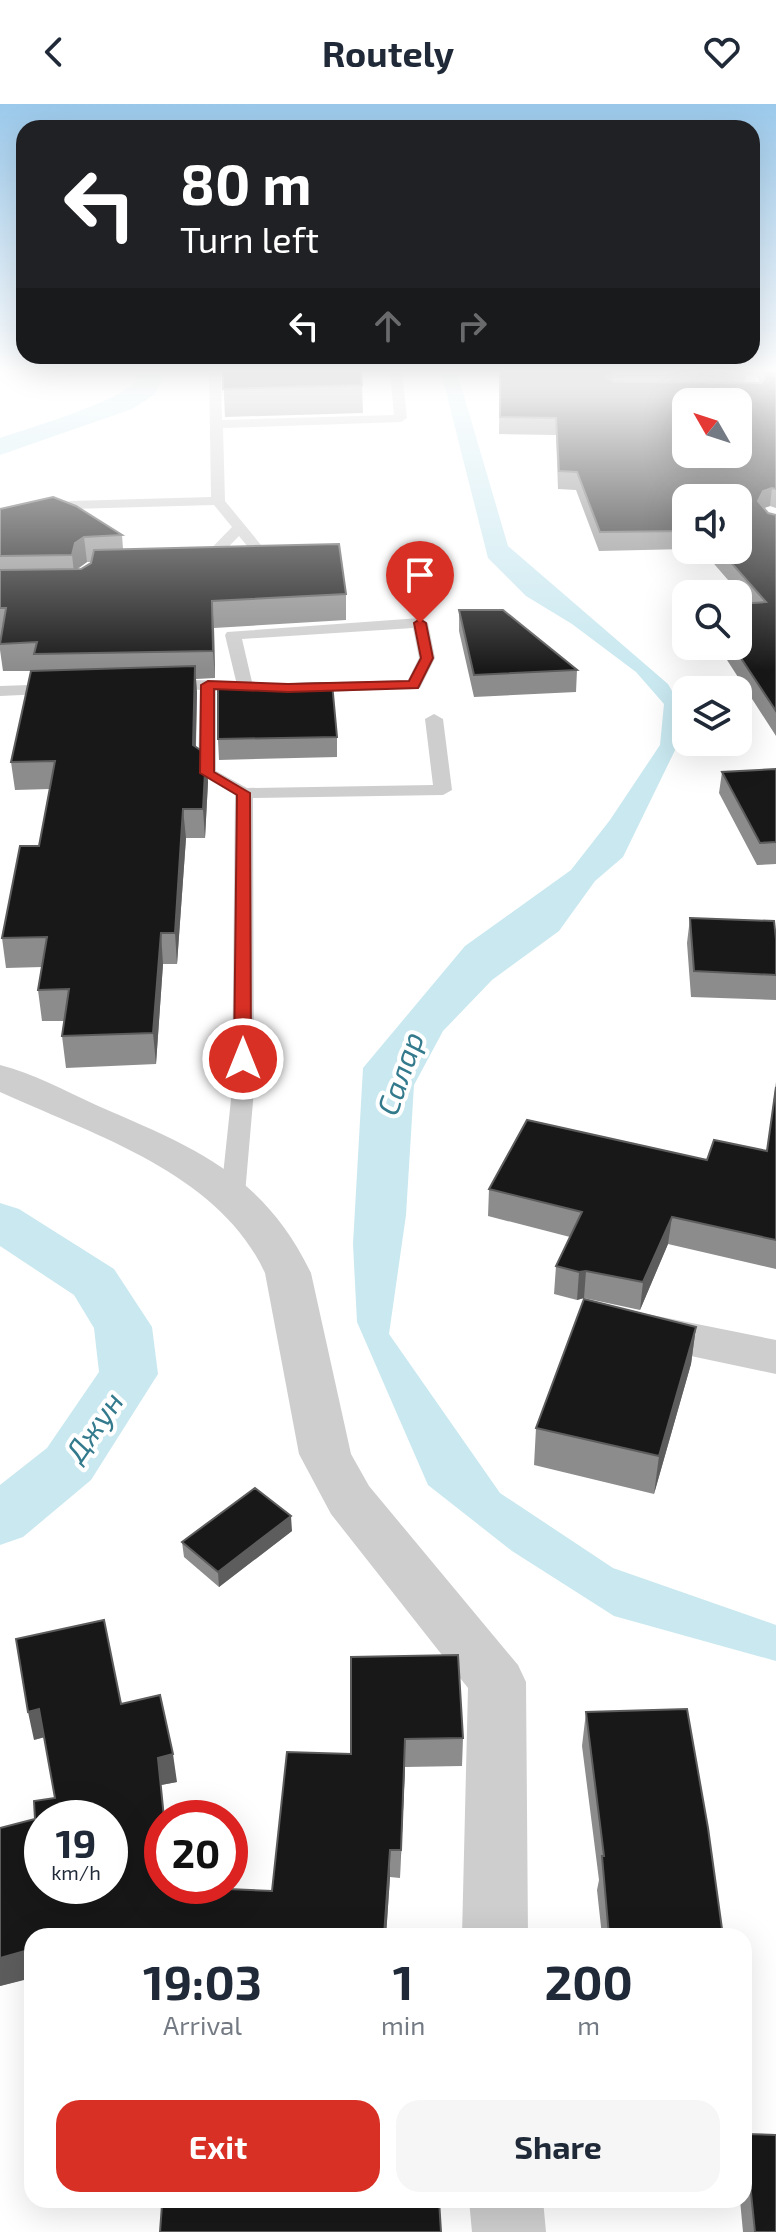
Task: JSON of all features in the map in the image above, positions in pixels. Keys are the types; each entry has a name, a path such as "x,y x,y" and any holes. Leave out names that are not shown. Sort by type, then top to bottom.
{"street":[{"path":"0,1077 172,1155 233,1194 272,1240 288,1273 325,1454 335,1478 497,1682 495,1928"},
{"path":"598,1321 776,1357"},
{"path":"507,2208 509,2232"}],"lane":[{"path":"217,471 218,501 270,565 256,565"},
{"path":"0,521 71,505 218,501"},
{"path":"105,518 176,502"},
{"path":"50,510 76,525"},
{"path":"229,566 194,567 239,527"},
{"path":"176,686 281,688 414,685 427,658 420,623 233,635 245,686"},
{"path":"208,685 207,773 244,793 443,790 434,719"},
{"path":"0,691 80,689"},
{"path":"233,1194 243,1090 244,793"}],"water":[{"name":"Салар","path":"466,471 486,471 508,546 668,684 672,691 672,756 623,857 595,881 559,931 492,980 443,1031 414,1085 406,1215 389,1334 500,1493 613,1568 776,1625 776,1661 614,1616 512,1551 428,1485 357,1322 353,1244 363,1068 465,946 571,870 610,820 660,745 664,704 636,672 572,624 526,596 488,558"}],"building":[{"path":"565,471 776,471 776,489 763,491 758,501 768,513 776,515 776,711 742,660 752,660 752,603 766,602 752,586 752,580 747,580 732,564 752,564 752,484 672,484 672,531 600,532 577,472"},
{"path":"53,497 76,506 122,535 84,537 75,543 72,555 0,556 0,509"},
{"path":"339,544 346,594 212,601 213,651 34,654 37,642 0,644 6,608 0,608 0,570 81,569 91,563 94,550"},
{"path":"459,610 503,610 577,670 474,675"},
{"path":"195,666 193,745 206,754 203,809 183,809 175,933 161,933 153,1033 62,1036 69,989 38,990 47,937 2,938 20,846 39,846 55,761 11,762 31,671"},
{"path":"332,683 337,737 218,739 218,686"},
{"path":"776,769 776,842 760,843 722,772"},
{"path":"690,918 774,921 776,975 694,971"},
{"path":"776,1087 776,1240 672,1217 643,1282 579,1272 556,1266 582,1212 489,1189 527,1120 707,1160 714,1140 767,1151"},
{"path":"584,1299 696,1327 659,1456 536,1428"},
{"path":"255,1488 291,1516 218,1572 182,1542"},
{"path":"104,1620 121,1704 160,1695 173,1754 158,1758 162,1800 144,1800 144,1904 248,1904 248,1890 272,1891 287,1752 351,1754 351,1657 458,1655 463,1738 405,1739 401,1850 390,1850 385,1928 24,1928 24,1951 0,1958 0,1828 24,1822 24,1904 128,1904 128,1800 41,1800 55,1798 39,1709 28,1712 16,1639"},
{"path":"687,1709 722,1928 608,1928 604,1856 586,1712"},
{"path":"752,2134 776,2135 776,2232 755,2232"},
{"path":"162,2208 440,2208 441,2232 160,2232"}],"waterway":[{"name":"Джун","path":"0,1221 94,1282 123,1327 129,1374 69,1464 0,1520"}],"route":[{"path":"243,1059 244,793 207,773 208,685 288,688 414,685 427,658 420,623"}]}
